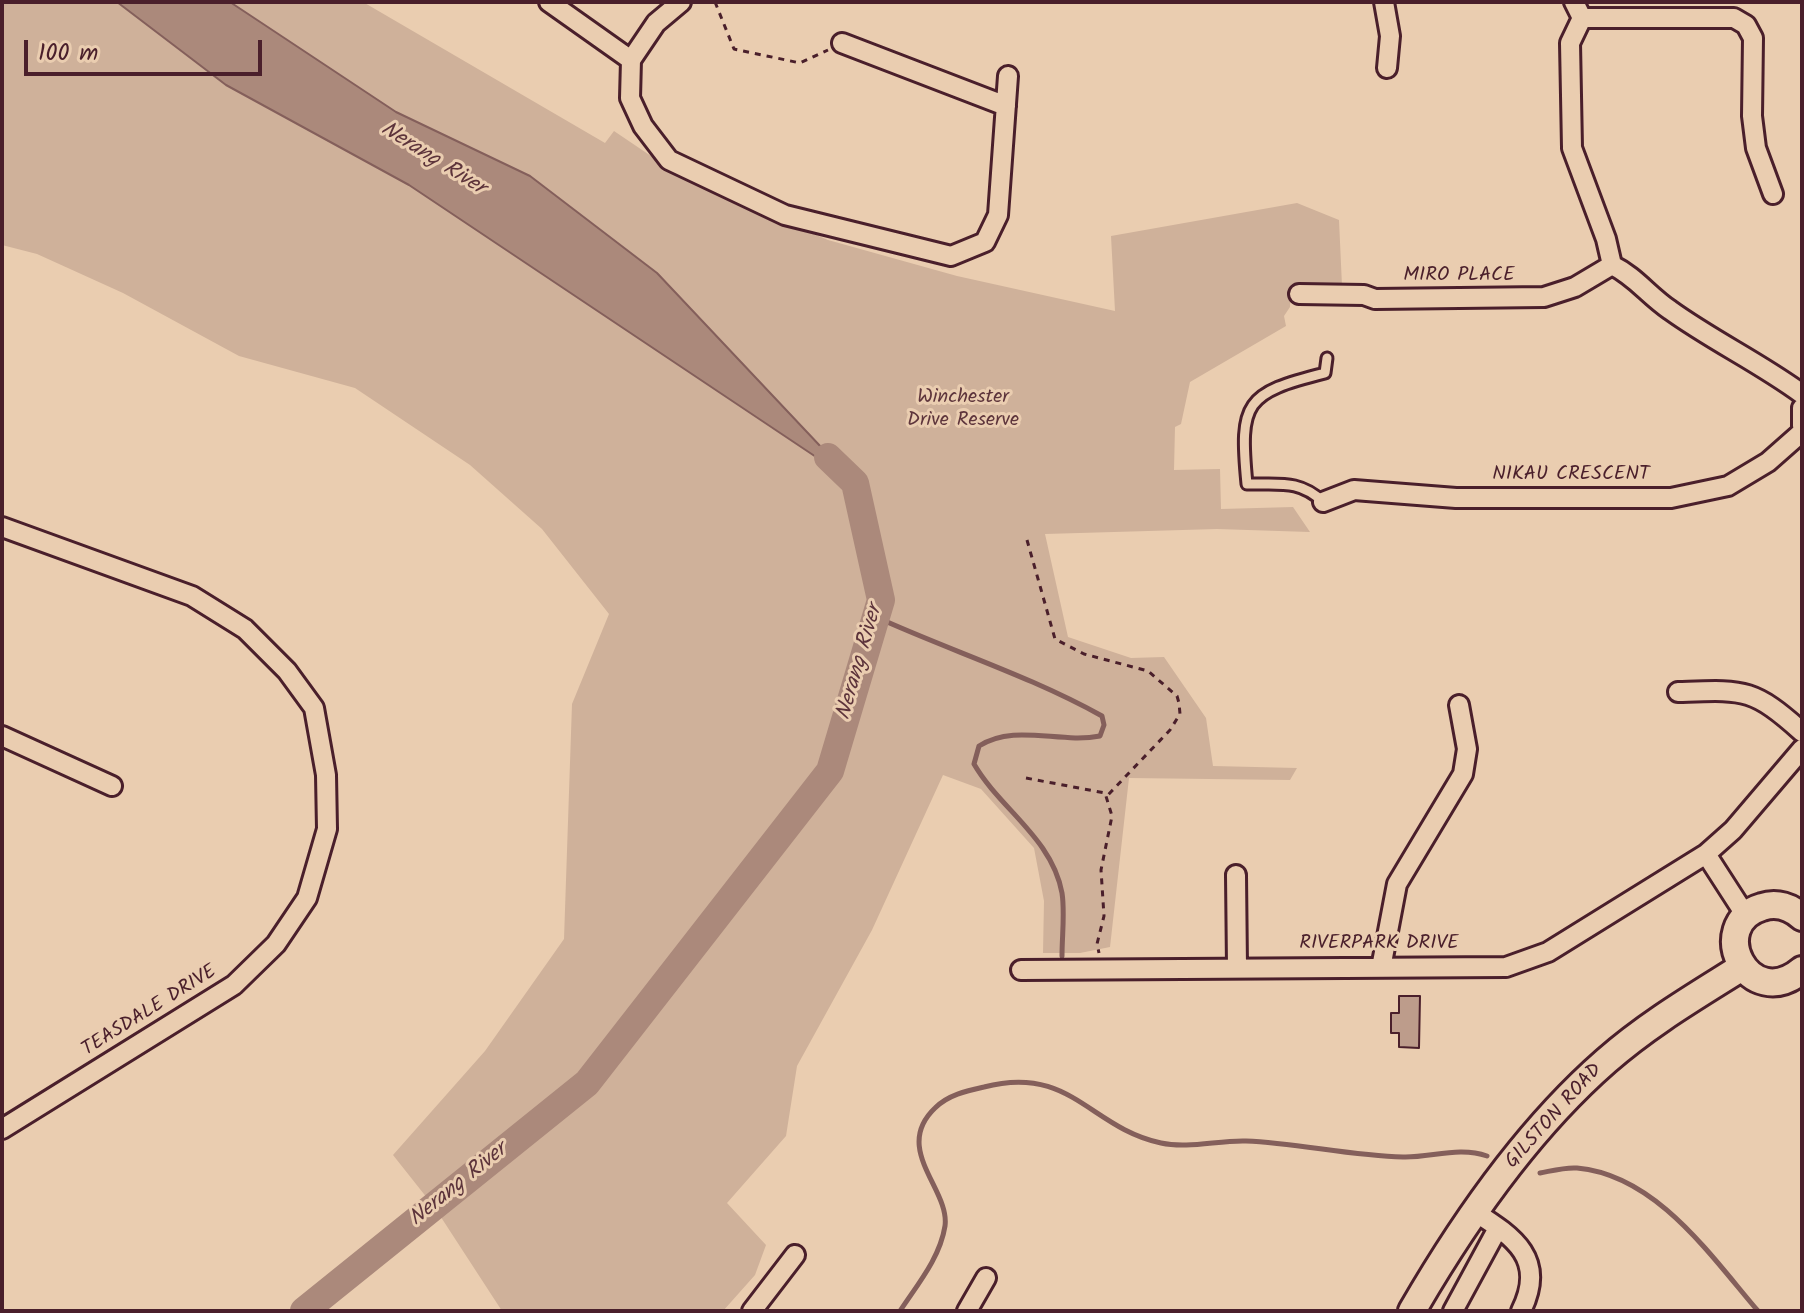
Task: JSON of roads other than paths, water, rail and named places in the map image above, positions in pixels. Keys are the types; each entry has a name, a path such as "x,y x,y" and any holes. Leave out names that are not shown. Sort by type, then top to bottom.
{"main road":[{"path":"1802,917 1779,905 1767,905 1746,916 1739,925 1735,946 1742,967 1750,975 1771,983 1793,977 1802,970"},
{"name":"GILSTON ROAD","path":"1412,1311 1475,1212 1530,1140 1605,1061 1647,1028 1742,967"}],"street":[{"path":"549,2 631,60"},
{"path":"681,2 656,23 631,60 630,98 643,126 669,160 785,215 951,256 985,242 998,215 1008,76"},
{"path":"1384,2 1390,36 1387,68"},
{"path":"1773,194 1756,148 1752,116 1753,38 1746,25 1734,18 1578,10 1570,43 1572,148 1606,239 1612,265 1631,274 1671,311 1772,372 1802,394"},
{"path":"842,43 1006,106"},
{"name":"MIRO PLACE","path":"1299,294 1364,295 1375,299 1531,299 1575,287 1612,265"},
{"path":"1802,408 1802,429"},
{"name":"NIKAU CRESCENT","path":"1323,502 1354,490 1456,498 1671,498 1698,494 1728,486 1768,462 1802,429"},
{"name":"TEASDALE DRIVE","path":"2,527 192,596 245,629 287,671 314,708 326,775 327,829 307,898 276,944 234,985 2,1129"},
{"path":"1678,692 1742,690 1770,703 1802,732"},
{"path":"1381,968 1397,884 1463,774 1467,749 1459,705"},
{"path":"2,736 112,786"},
{"name":"RIVERPARK DRIVE","path":"1021,970 1506,967 1548,952 1706,854 1733,830 1802,749"},
{"path":"1706,854 1746,916"},
{"path":"1236,875 1237,967"},
{"path":"1475,1212 1516,1240 1528,1263 1528,1293 1521,1311"},
{"path":"1453,1311 1498,1228"},
{"path":"752,1311 795,1255"},
{"path":"967,1311 986,1278"}],"lane":[{"path":"1323,502 1309,488 1247,484 1242,433 1245,418 1258,397 1283,384 1325,373 1327,358"}],"water":[{"path":"117,2 230,2 396,112 530,176 657,273 855,483 409,185 226,85"}],"waterway":[{"name":"Nerang River","path":"304,1311 587,1083 830,771 881,600 855,483 828,457"},
{"path":"876,617 1019,676 1102,716 1104,725 1100,736 1022,735 993,739 979,746 974,764 1048,856 1063,900 1062,956"},
{"path":"900,1311 933,1260 945,1226 940,1198 921,1154 919,1139 923,1123 940,1104 971,1090 1013,1082 1038,1084 1078,1101 1115,1125 1171,1145 1246,1141 1383,1156 1413,1157 1466,1152 1487,1156"},
{"path":"1540,1173 1577,1168 1605,1174 1632,1185 1679,1221 1758,1311"}],"park label":[{"name":"Winchester Drive Reserve","path":"963,410"}]}
